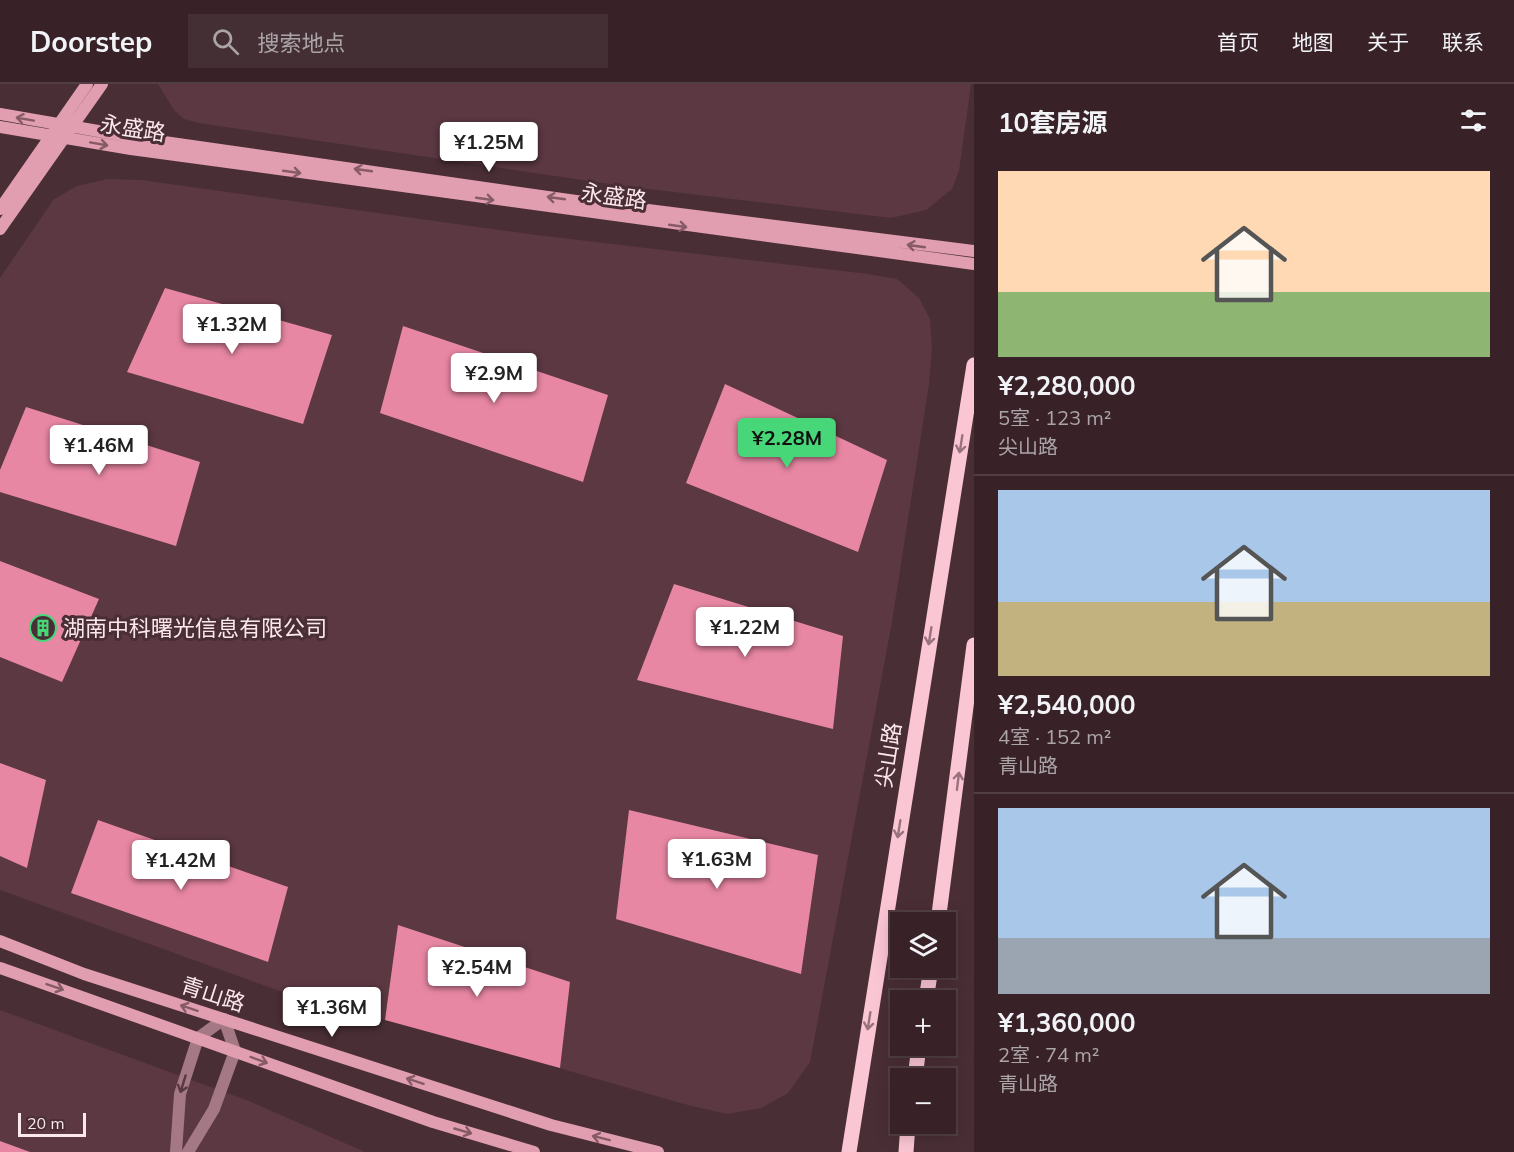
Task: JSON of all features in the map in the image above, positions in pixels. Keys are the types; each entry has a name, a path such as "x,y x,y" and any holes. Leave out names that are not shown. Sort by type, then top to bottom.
{"main road":[{"name":"尖山路","path":"849,1152 974,365"},
{"path":"939,912 974,645"},
{"path":"906,1152 907,1134"}],"street":[{"path":"0,209 87,84"},
{"path":"0,229 102,84"},
{"name":"永盛路","path":"0,114 73,127 576,201 974,251"},
{"name":"永盛路","path":"0,127 574,211 974,264"},
{"name":"青山路","path":"0,941 84,974 551,1125 658,1152"},
{"name":"青山路","path":"0,968 433,1122 534,1152"},
{"path":"176,1152 180,1094 198,1038 224,1019 235,1051 214,1109 188,1152"}],"shaded area":[{"path":"158,84 971,84 959,171 952,189 926,210 891,218 623,186 199,123 184,119 174,110"},
{"path":"107,179 141,180 536,235 868,274 897,279 919,298 930,319 932,348 929,384 892,622 810,1062 788,1093 761,1108 727,1114 684,1104 434,1032 302,999 0,890 0,278 54,199 77,186"},
{"path":"0,1010 249,1101 365,1152 0,1152"}],"building":[{"path":"165,288 332,335 303,424 127,372"},
{"path":"403,326 608,395 583,482 380,413"},
{"path":"725,384 887,460 858,552 686,483"},
{"path":"26,407 200,462 176,546 0,492 0,470"},
{"name":"湖南中科曙光信息有限公司","path":"0,561 99,599 62,682 0,657"},
{"path":"674,584 843,636 833,729 637,680"},
{"path":"0,763 46,780 27,868 0,856"},
{"path":"629,810 818,855 801,974 616,919"},
{"path":"98,820 288,887 268,962 71,893"},
{"path":"398,925 570,982 560,1068 385,1020"},
{"path":"0,1141 30,1152 0,1152"}],"place":[{"name":"湖南中科曙光信息有限公司","path":"43,628"}]}
